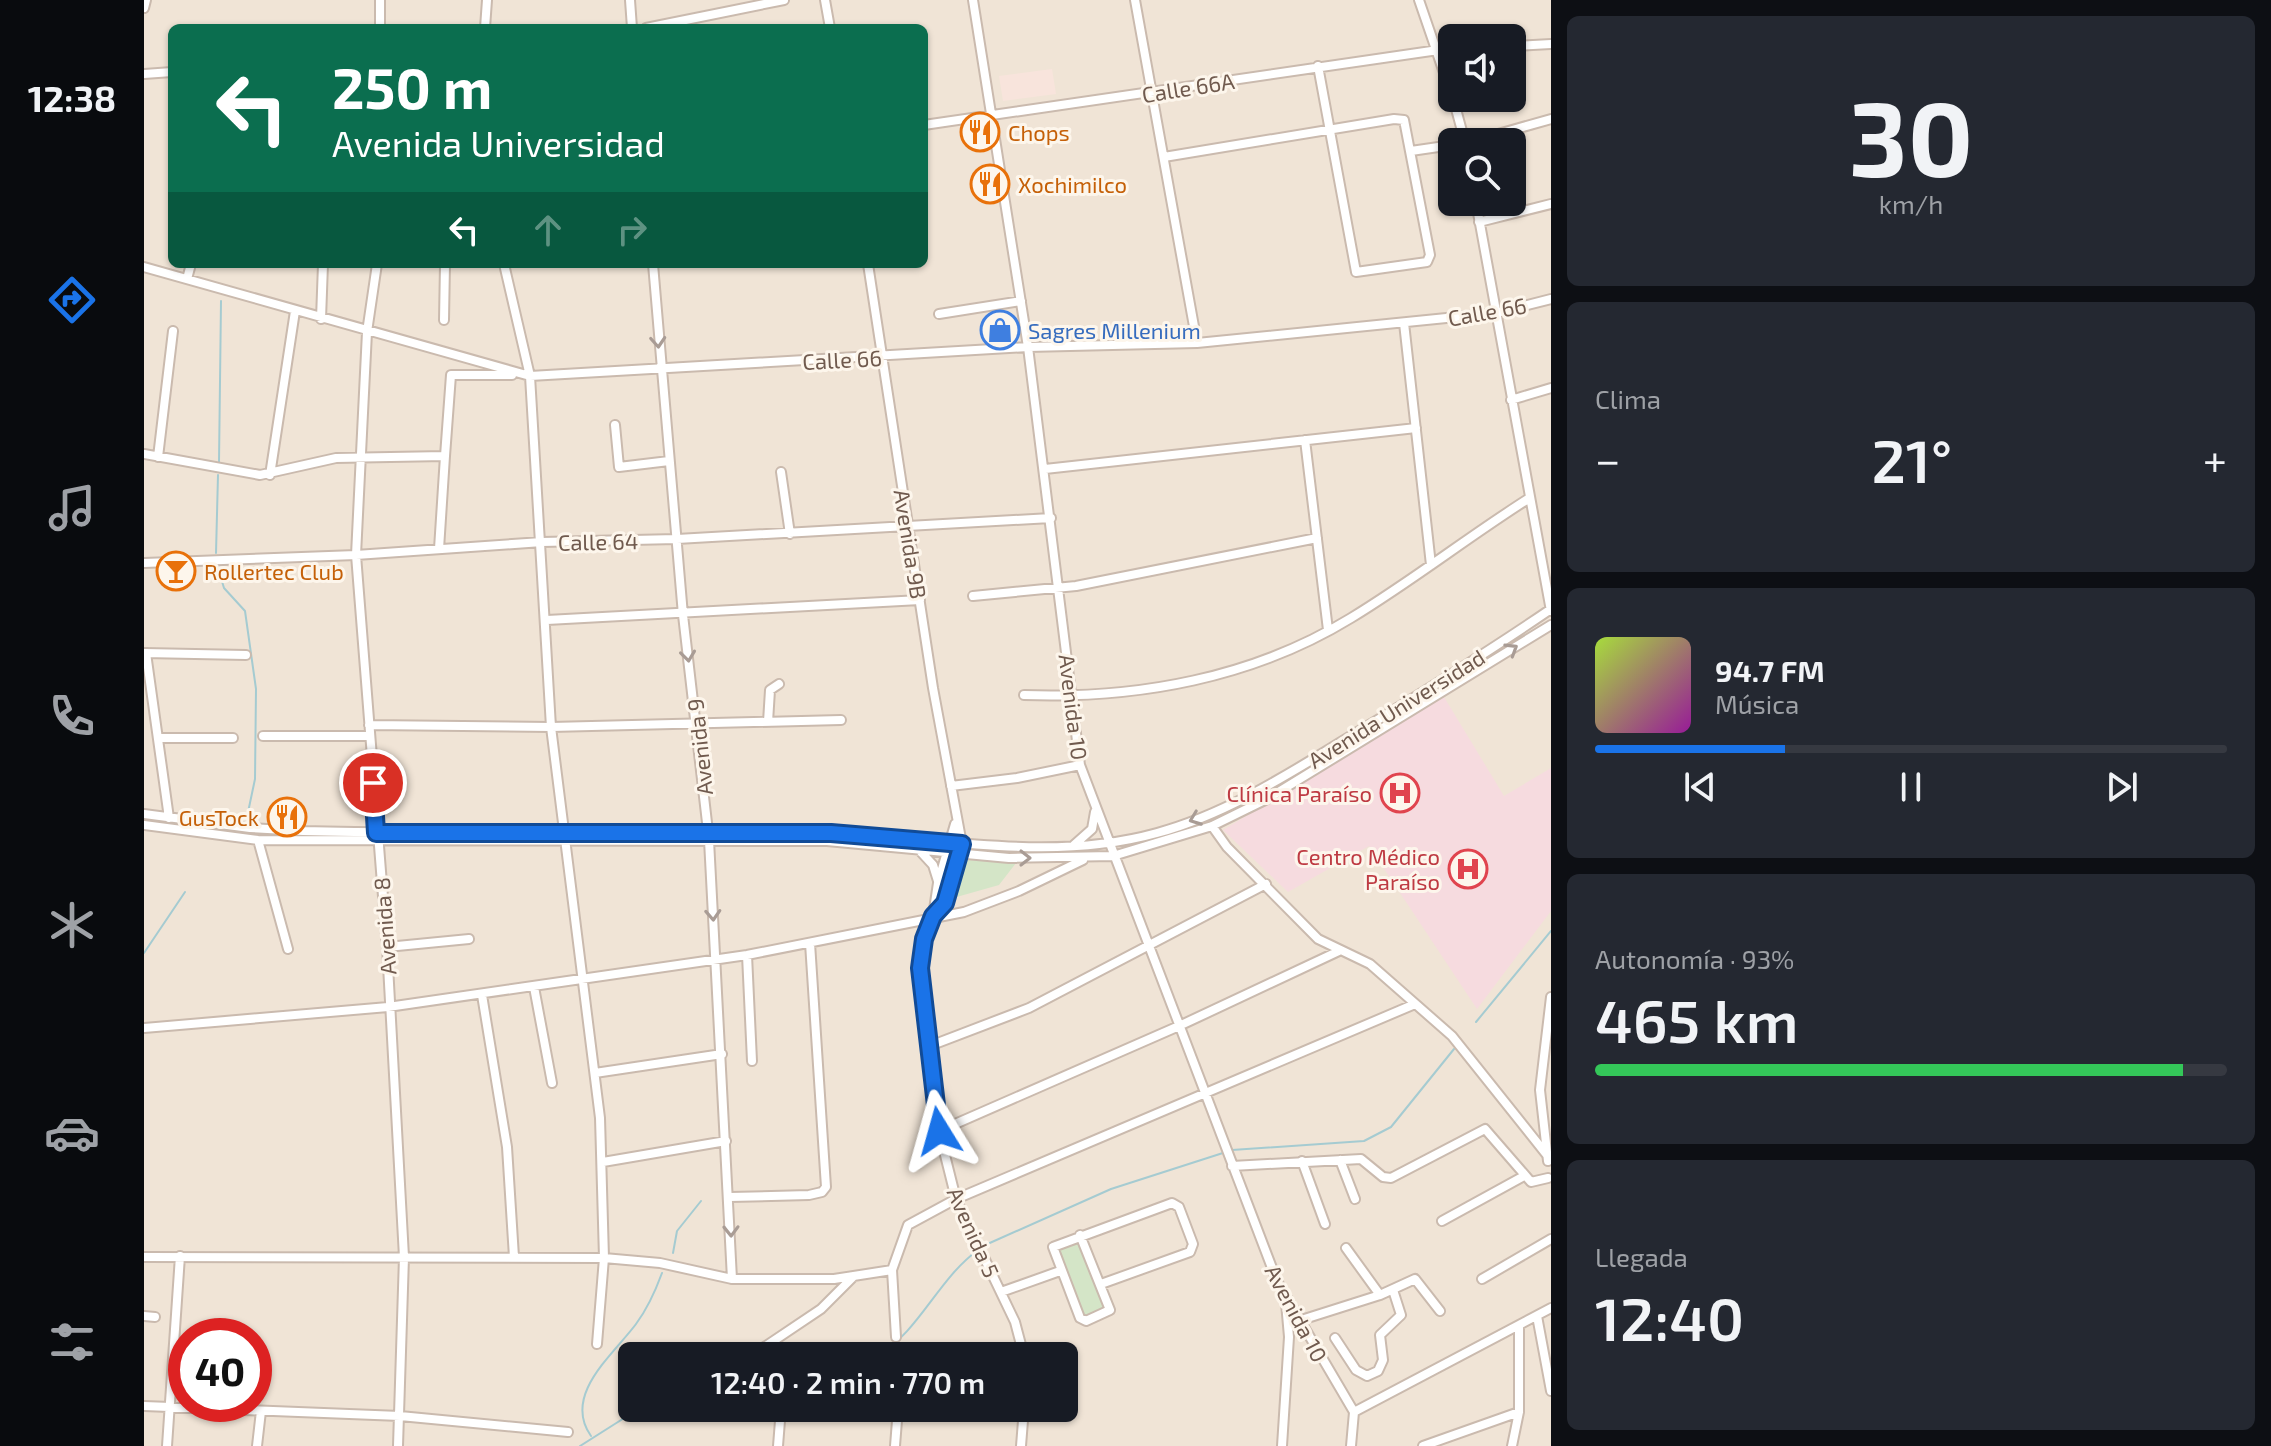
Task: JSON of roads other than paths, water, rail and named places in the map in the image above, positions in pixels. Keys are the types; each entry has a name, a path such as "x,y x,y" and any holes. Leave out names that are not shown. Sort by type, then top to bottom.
{"street":[{"path":"144,8 146,0"},
{"path":"380,0 380,24"},
{"path":"485,24 487,0"},
{"path":"630,0 632,24"},
{"path":"666,24 784,0"},
{"path":"825,0 829,24"},
{"name":"Avenida 10","path":"973,0 1028,347 1080,765 1285,1300 1354,1412"},
{"path":"1135,0 1197,343"},
{"path":"1419,0 1438,49"},
{"path":"1526,45 1551,44"},
{"name":"Calle 66A","path":"928,124 1438,49"},
{"path":"1164,157 1329,132 1394,119 1404,120 1430,255 1427,262 1356,272 1329,132 1318,66"},
{"path":"144,74 168,72"},
{"path":"1519,128 1551,119"},
{"path":"1411,151 1438,147"},
{"path":"1479,222 1551,204"},
{"path":"1478,216 1528,499 1551,610"},
{"name":"Calle 66","path":"144,267 527,375 1028,347 1197,343 1496,313 1551,299"},
{"path":"187,279 190,268"},
{"path":"321,319 323,268"},
{"name":"Avenida 8","path":"376,268 367,332 356,555 387,947 404,1257 398,1446"},
{"path":"444,320 445,268"},
{"path":"505,268 527,375 542,542 551,727 595,1073 603,1162 604,1258 597,1344"},
{"name":"Avenida 9","path":"653,268 683,615 708,836 730,1197 732,1279"},
{"name":"Avenida 9B","path":"869,268 908,528 956,824 962,844 961,854"},
{"path":"939,314 1021,301"},
{"path":"270,475 295,311"},
{"path":"1404,323 1431,565"},
{"path":"158,457 173,331"},
{"path":"439,549 451,375 449,354"},
{"path":"451,375 527,375"},
{"path":"1511,400 1551,388"},
{"path":"615,425 619,467 669,461"},
{"path":"1045,469 1416,428"},
{"path":"1305,440 1328,630"},
{"path":"144,454 229,472 270,475 303,464 361,456 445,456"},
{"path":"781,472 790,534"},
{"path":"1024,695 1072,696 1174,686 1228,672 1328,630 1528,499"},
{"name":"Calle 64","path":"144,563 356,555 542,542 790,534 1051,518"},
{"path":"973,596 1060,588 1317,538"},
{"path":"1543,572 1551,580"},
{"path":"547,620 920,600"},
{"name":"Avenida Universidad","path":"708,836 827,841 916,850 962,844 1109,845 1176,826 1281,778 1470,664 1551,610"},
{"name":"Avenida Universidad","path":"144,825 258,840 831,833 948,848 961,854 1113,856 1212,826 1267,799 1551,625"},
{"path":"169,818 145,653 246,655"},
{"path":"768,722 770,690 779,684"},
{"path":"369,725 551,727 841,720"},
{"path":"263,736 370,736"},
{"path":"158,738 233,738"},
{"path":"951,786 1017,778 1080,765"},
{"path":"1069,847 1092,829 1095,807"},
{"name":"Avenida Universidad","path":"144,814 250,828 377,837"},
{"name":"Avenida 9B","path":"948,848 956,824"},
{"path":"1212,826 1227,847 1318,939 1370,964 1452,1036 1549,1159"},
{"path":"258,840 288,949"},
{"name":"Avenida 5","path":"948,848 933,916 924,939 920,968 939,1131 956,1199 1021,1342"},
{"path":"916,850 933,865 938,883"},
{"name":"Avenida 5","path":"933,916 945,903 961,854"},
{"path":"144,1028 388,1007 716,961 964,912 1019,891 1087,858"},
{"path":"927,1047 1029,1008 1266,884"},
{"path":"387,947 469,939"},
{"path":"730,1197 809,1195 822,1192 826,1187 810,943"},
{"path":"939,1131 1179,1026 1339,951"},
{"path":"747,955 752,1061"},
{"path":"534,987 552,1083"},
{"path":"482,995 507,1147 514,1257"},
{"path":"1232,1166 1365,1159 1383,1177 1391,1178 1485,1129 1524,1176 1535,1183 1550,1180 1540,1090 1551,997"},
{"path":"896,1337 892,1270 908,1225 956,1199 1415,1004"},
{"path":"595,1073 722,1054"},
{"path":"603,1162 726,1141"},
{"path":"1340,1160 1355,1199"},
{"path":"1302,1161 1325,1224"},
{"path":"1442,1221 1524,1176"},
{"path":"1080,1235 1110,1312 1083,1320 1060,1271 1053,1247 1080,1235 1175,1203 1193,1244 1190,1252 1101,1284"},
{"path":"1482,1279 1551,1239"},
{"path":"1346,1248 1380,1295"},
{"path":"176,1318 180,1256"},
{"path":"144,1257 604,1258 660,1263 732,1279 853,1277 892,1270"},
{"path":"1001,1292 1060,1271"},
{"path":"772,1342 821,1309 853,1277"},
{"path":"1298,1321 1380,1295 1417,1279 1440,1311"},
{"path":"1335,1338 1359,1373 1367,1376 1378,1371 1383,1360 1380,1335 1401,1315 1393,1290"},
{"path":"1282,1446 1289,1337 1285,1300"},
{"path":"1351,1446 1354,1412 1551,1308"},
{"path":"144,1316 155,1317"},
{"path":"1537,1316 1551,1391"},
{"path":"1512,1446 1519,1412 1519,1327"},
{"path":"1289,1337 1305,1333"},
{"path":"144,1406 168,1409"},
{"path":"272,1411 400,1416 568,1432"},
{"path":"1423,1446 1519,1412"},
{"path":"167,1446 169,1422"},
{"path":"257,1446 260,1422"},
{"path":"778,1446 780,1422"},
{"path":"895,1446 897,1422"},
{"path":"1021,1446 1023,1422"}],"waterway":[{"path":"219,462 221,301"},
{"path":"216,553 218,475"},
{"path":"217,565 224,588 245,611 256,689 255,779 247,817"},
{"path":"144,953 185,892"},
{"path":"1476,1022 1551,931"},
{"path":"1232,1150 1364,1141 1391,1127 1454,1049"},
{"path":"983,1246 1111,1189 1226,1152"},
{"path":"673,1253 677,1231 701,1201"},
{"path":"895,1342 951,1276 978,1250"},
{"path":"591,1436 584,1421 586,1391 604,1362 640,1318 662,1273"},
{"path":"580,1446 618,1422"}],"place":[{"name":"Chops","path":"980,132"},
{"name":"Xochimilco","path":"990,184"},
{"name":"Sagres Millenium","path":"1000,330"},
{"name":"Rollertec Club","path":"176,571"},
{"name":"Clínica Paraíso","path":"1400,793"},
{"name":"GusTock","path":"287,817"},
{"name":"Centro Médico Paraíso","path":"1468,869"}]}
